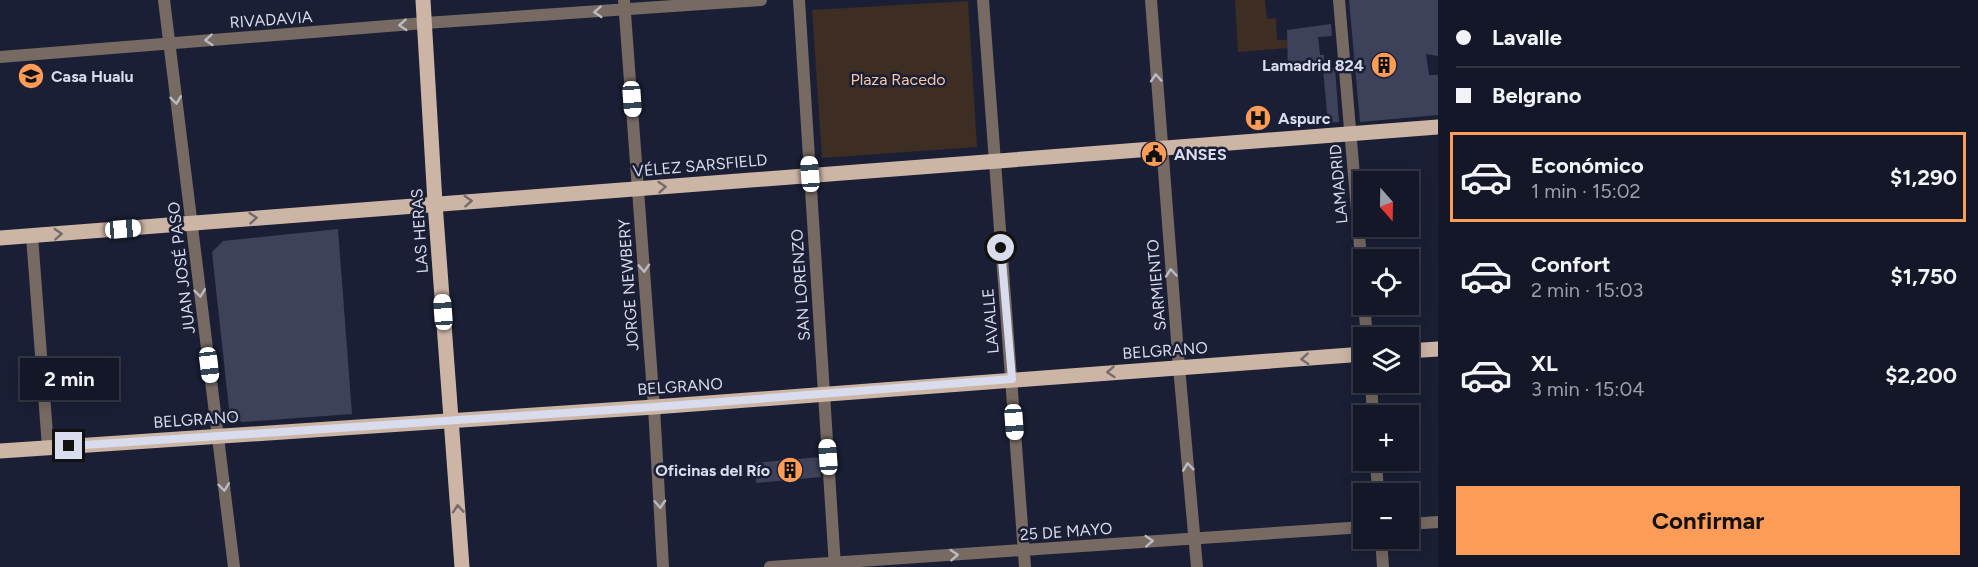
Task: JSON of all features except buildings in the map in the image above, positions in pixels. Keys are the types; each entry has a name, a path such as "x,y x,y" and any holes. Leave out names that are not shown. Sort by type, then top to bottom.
{"main road":[{"name":"LAS HERAS","path":"423,0 435,203 462,567"},
{"name":"VÉLEZ SARSFIELD","path":"0,238 1438,127"},
{"path":"1419,350 1438,349"},
{"name":"BELGRANO","path":"0,451 654,407 1353,355"}],"street":[{"name":"JUAN JOSÉ PASO","path":"164,0 234,567"},
{"name":"RIVADAVIA","path":"0,57 625,5 761,0"},
{"name":"SAN LORENZO","path":"799,0 835,565"},
{"name":"LAVALLE","path":"983,0 1024,567"},
{"name":"SARMIENTO","path":"1151,0 1161,147 1197,567"},
{"name":"LAMADRID","path":"1339,0 1360,249"},
{"name":"JORGE NEWBERY","path":"625,5 654,407 663,567"},
{"path":"32,236 48,447"},
{"path":"1419,523 1438,522"},
{"name":"25 DE MAYO","path":"770,567 835,565 1353,527"},
{"path":"1382,549 1383,567"}],"green space":[{"path":"1235,0 1265,0 1267,19 1276,18 1277,40 1287,40 1288,48 1238,52"},
{"name":"Plaza Racedo","path":"968,1 977,147 822,158 812,10"}],"place":[{"name":"Lamadrid 824","path":"1384,65"},
{"name":"Casa Hualu","path":"31,76"},
{"name":"Aspurc","path":"1258,118"},
{"name":"ANSES","path":"1154,154"},
{"name":"Oficinas del Río","path":"790,470"}],"route":[{"path":"69,446 654,407 1012,379 1001,248"}]}
